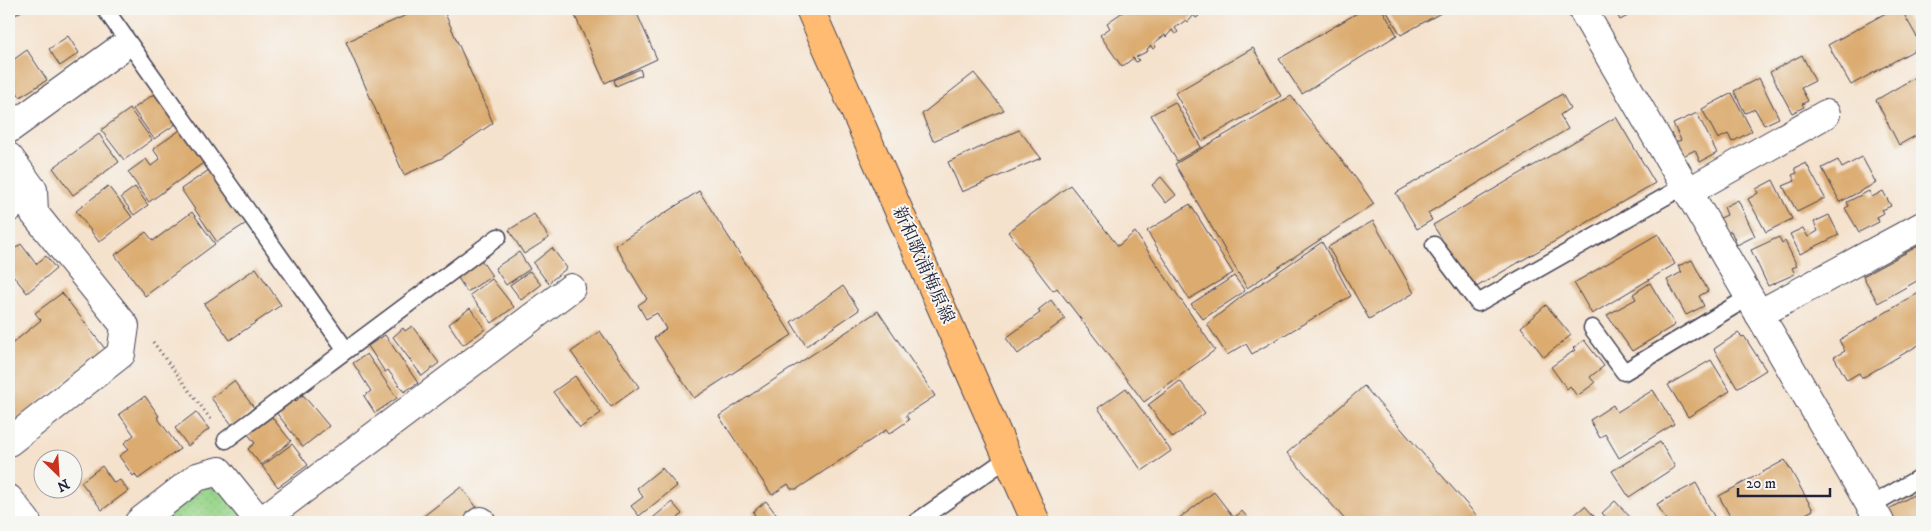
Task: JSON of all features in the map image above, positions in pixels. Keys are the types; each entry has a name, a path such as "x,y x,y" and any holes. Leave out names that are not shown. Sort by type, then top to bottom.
{"main road":[{"name":"新和歌浦梅原線","path":"810,9 1036,522"}],"street":[{"path":"1582,9 1875,514"},
{"path":"9,129 118,50"},
{"path":"1686,189 1826,114"},
{"path":"9,157 33,190 34,213 125,326 121,354 9,442"},
{"path":"9,208 33,190"},
{"path":"1754,305 1922,226"},
{"path":"139,522 197,477 219,471 260,522 571,288"},
{"path":"9,499 27,522"}],"lane":[{"path":"105,9 346,350"},
{"path":"1434,246 1478,303 1686,189"},
{"path":"226,440 498,237"},
{"path":"1592,328 1624,372 1754,305"},
{"path":"916,522 1008,458"},
{"path":"1875,514 1922,476"}],"green space":[{"path":"205,487 223,489 248,522 159,522"}],"building":[{"path":"11,9 25,9 15,15"},
{"path":"420,9 443,9 493,123 442,158 404,175 346,42"},
{"path":"572,9 635,9 657,59 605,83"},
{"path":"1127,9 1130,9 1132,12 1136,9 1201,9 1196,13 1199,16 1196,18 1194,15 1188,22 1186,20 1175,28 1178,32 1175,34 1172,30 1166,37 1165,35 1154,43 1156,47 1153,49 1151,46 1147,49 1148,51 1136,57 1139,60 1136,62 1133,58 1122,67 1100,35 1110,28 1107,23"},
{"path":"1364,9 1382,9 1397,35 1302,94 1279,59"},
{"path":"1385,9 1448,9 1401,35"},
{"path":"1614,9 1641,9 1620,20"},
{"path":"1893,9 1901,9 1922,46 1851,85 1828,45"},
{"path":"68,36 79,53 60,66 49,49"},
{"path":"1253,48 1281,96 1202,141 1175,93"},
{"path":"27,50 47,80 20,97 17,92 9,98 9,63"},
{"path":"1802,55 1815,81 1801,88 1808,101 1802,104 1804,107 1792,113 1770,72"},
{"path":"640,69 642,75 616,86 614,80"},
{"path":"974,73 1004,110 933,141 922,114"},
{"path":"1759,78 1779,118 1764,125 1755,109 1745,113 1734,91"},
{"path":"1914,78 1922,93 1922,132 1899,145 1876,100"},
{"path":"158,91 180,121 154,139 133,109"},
{"path":"1732,93 1752,131 1732,142 1728,134 1718,139 1702,109"},
{"path":"1562,94 1570,108 1560,115 1568,129 1428,213 1432,220 1417,229 1396,193"},
{"path":"1291,96 1374,204 1247,288 1175,164"},
{"path":"1175,102 1201,147 1177,161 1151,115"},
{"path":"130,109 152,140 124,160 101,130"},
{"path":"1697,113 1717,153 1700,162 1695,150 1683,156 1676,142 1681,140 1673,124"},
{"path":"1616,117 1655,183 1473,289 1433,225"},
{"path":"183,128 206,161 149,202 128,172 146,159 151,166 160,159 153,149"},
{"path":"1019,130 1041,158 962,192 948,162"},
{"path":"99,134 119,162 73,195 53,168"},
{"path":"1862,157 1876,183 1840,202 1822,168 1838,160 1842,168"},
{"path":"1806,163 1825,198 1797,212 1783,186 1795,181 1792,175 1797,173 1795,168"},
{"path":"212,168 248,222 217,242 181,189"},
{"path":"1161,177 1176,195 1166,203 1152,185"},
{"path":"1773,180 1792,219 1766,232 1748,199 1758,193 1756,189"},
{"path":"1070,185 1118,246 1135,232 1215,350 1144,402 1057,288 1053,291 1008,232"},
{"path":"108,186 132,217 99,242 76,211"},
{"path":"135,187 148,205 134,215 121,197"},
{"path":"699,191 792,335 694,398 654,338 666,329 657,313 646,319 638,305 647,299 615,245"},
{"path":"1869,191 1872,197 1883,191 1891,206 1882,210 1884,213 1877,217 1879,222 1859,232 1845,208 1849,206 1847,202"},
{"path":"1738,200 1755,236 1737,245 1731,231 1725,234 1718,219 1727,215 1724,207"},
{"path":"1190,204 1233,273 1189,299 1147,231"},
{"path":"192,212 215,244 145,296 115,255 146,232 153,241"},
{"path":"534,214 549,238 524,254 509,230"},
{"path":"1829,215 1839,235 1800,254 1790,234 1803,228 1808,237 1818,231 1814,222"},
{"path":"1373,221 1414,293 1369,319 1328,247"},
{"path":"1658,234 1675,264 1592,314 1574,283"},
{"path":"1779,237 1782,243 1785,241 1797,266 1792,268 1795,274 1768,286 1751,250"},
{"path":"1322,242 1351,296 1252,354 1246,344 1227,355 1207,324 1241,297"},
{"path":"21,244 36,264 46,256 56,269 27,293 9,270 9,264 13,261 9,253"},
{"path":"1922,244 1922,278 1878,303 1863,276"},
{"path":"552,248 567,268 548,283 533,263"},
{"path":"519,252 530,269 506,285 495,268"},
{"path":"479,257 492,276 467,292 455,273"},
{"path":"1692,260 1708,291 1699,296 1704,306 1686,315 1667,280 1682,272 1678,266"},
{"path":"256,268 281,305 230,340 204,304"},
{"path":"530,271 541,285 521,300 510,285"},
{"path":"1234,276 1245,291 1203,319 1191,304"},
{"path":"492,279 514,307 492,323 470,295"},
{"path":"1650,283 1675,325 1632,351 1607,315 1636,299 1633,294"},
{"path":"843,286 859,310 806,346 791,322"},
{"path":"1922,291 1922,343 1862,378 1859,373 1847,380 1834,357 1845,351 1839,340"},
{"path":"62,293 106,350 14,422 9,415 9,346 41,320 35,313"},
{"path":"1051,300 1065,319 1018,354 1006,338 1040,313 1038,310"},
{"path":"1546,305 1571,335 1544,357 1521,327"},
{"path":"470,308 485,329 463,345 449,324"},
{"path":"878,311 935,396 906,415 909,420 889,434 886,430 797,489 791,489 788,484 772,495 719,416"},
{"path":"412,326 439,363 422,376 393,337 403,328 405,331"},
{"path":"600,331 639,387 611,407 571,352"},
{"path":"1738,333 1742,337 1744,336 1766,370 1737,388 1714,349"},
{"path":"385,335 418,383 404,392 388,370 385,372 368,346"},
{"path":"1584,340 1604,366 1590,377 1595,383 1577,396 1570,386 1567,389 1551,367 1575,350 1573,348"},
{"path":"367,354 397,398 375,413 364,396 371,391 353,363"},
{"path":"1711,360 1730,391 1688,417 1668,385"},
{"path":"575,376 601,413 580,428 553,392"},
{"path":"234,381 255,409 233,426 211,398"},
{"path":"1180,381 1205,413 1173,438 1148,405"},
{"path":"1364,386 1477,516 1471,522 1347,522 1287,453"},
{"path":"1126,388 1171,451 1142,471 1098,408"},
{"path":"1653,390 1674,424 1619,458 1605,434 1600,438 1590,420 1613,405 1617,412"},
{"path":"303,395 329,426 303,447 275,411 292,397 296,401"},
{"path":"145,396 159,416 157,417 180,449 138,479 135,474 133,476 119,456 129,449 124,443 134,435 119,414"},
{"path":"196,412 209,429 188,446 175,428"},
{"path":"270,415 291,441 261,465 248,449 255,443 247,433"},
{"path":"1660,442 1675,467 1629,497 1612,471"},
{"path":"292,444 308,465 278,487 262,466"},
{"path":"1785,460 1813,510 1791,522 1733,522 1719,496"},
{"path":"102,466 114,483 120,480 128,491 102,510 82,481"},
{"path":"662,468 677,486 639,516 631,506 643,497 637,488"},
{"path":"1696,483 1717,522 1667,522 1657,504"},
{"path":"461,487 478,509 460,522 416,522"},
{"path":"1922,490 1922,522 1887,522 1882,513"},
{"path":"1214,492 1234,518 1242,511 1251,522 1174,522"},
{"path":"766,501 782,522 746,522 755,515 753,512"},
{"path":"1615,501 1631,518 1626,522 1610,522 1602,513"},
{"path":"672,502 682,514 678,518 682,522 648,522"},
{"path":"1585,506 1599,522 1566,522"}]}
